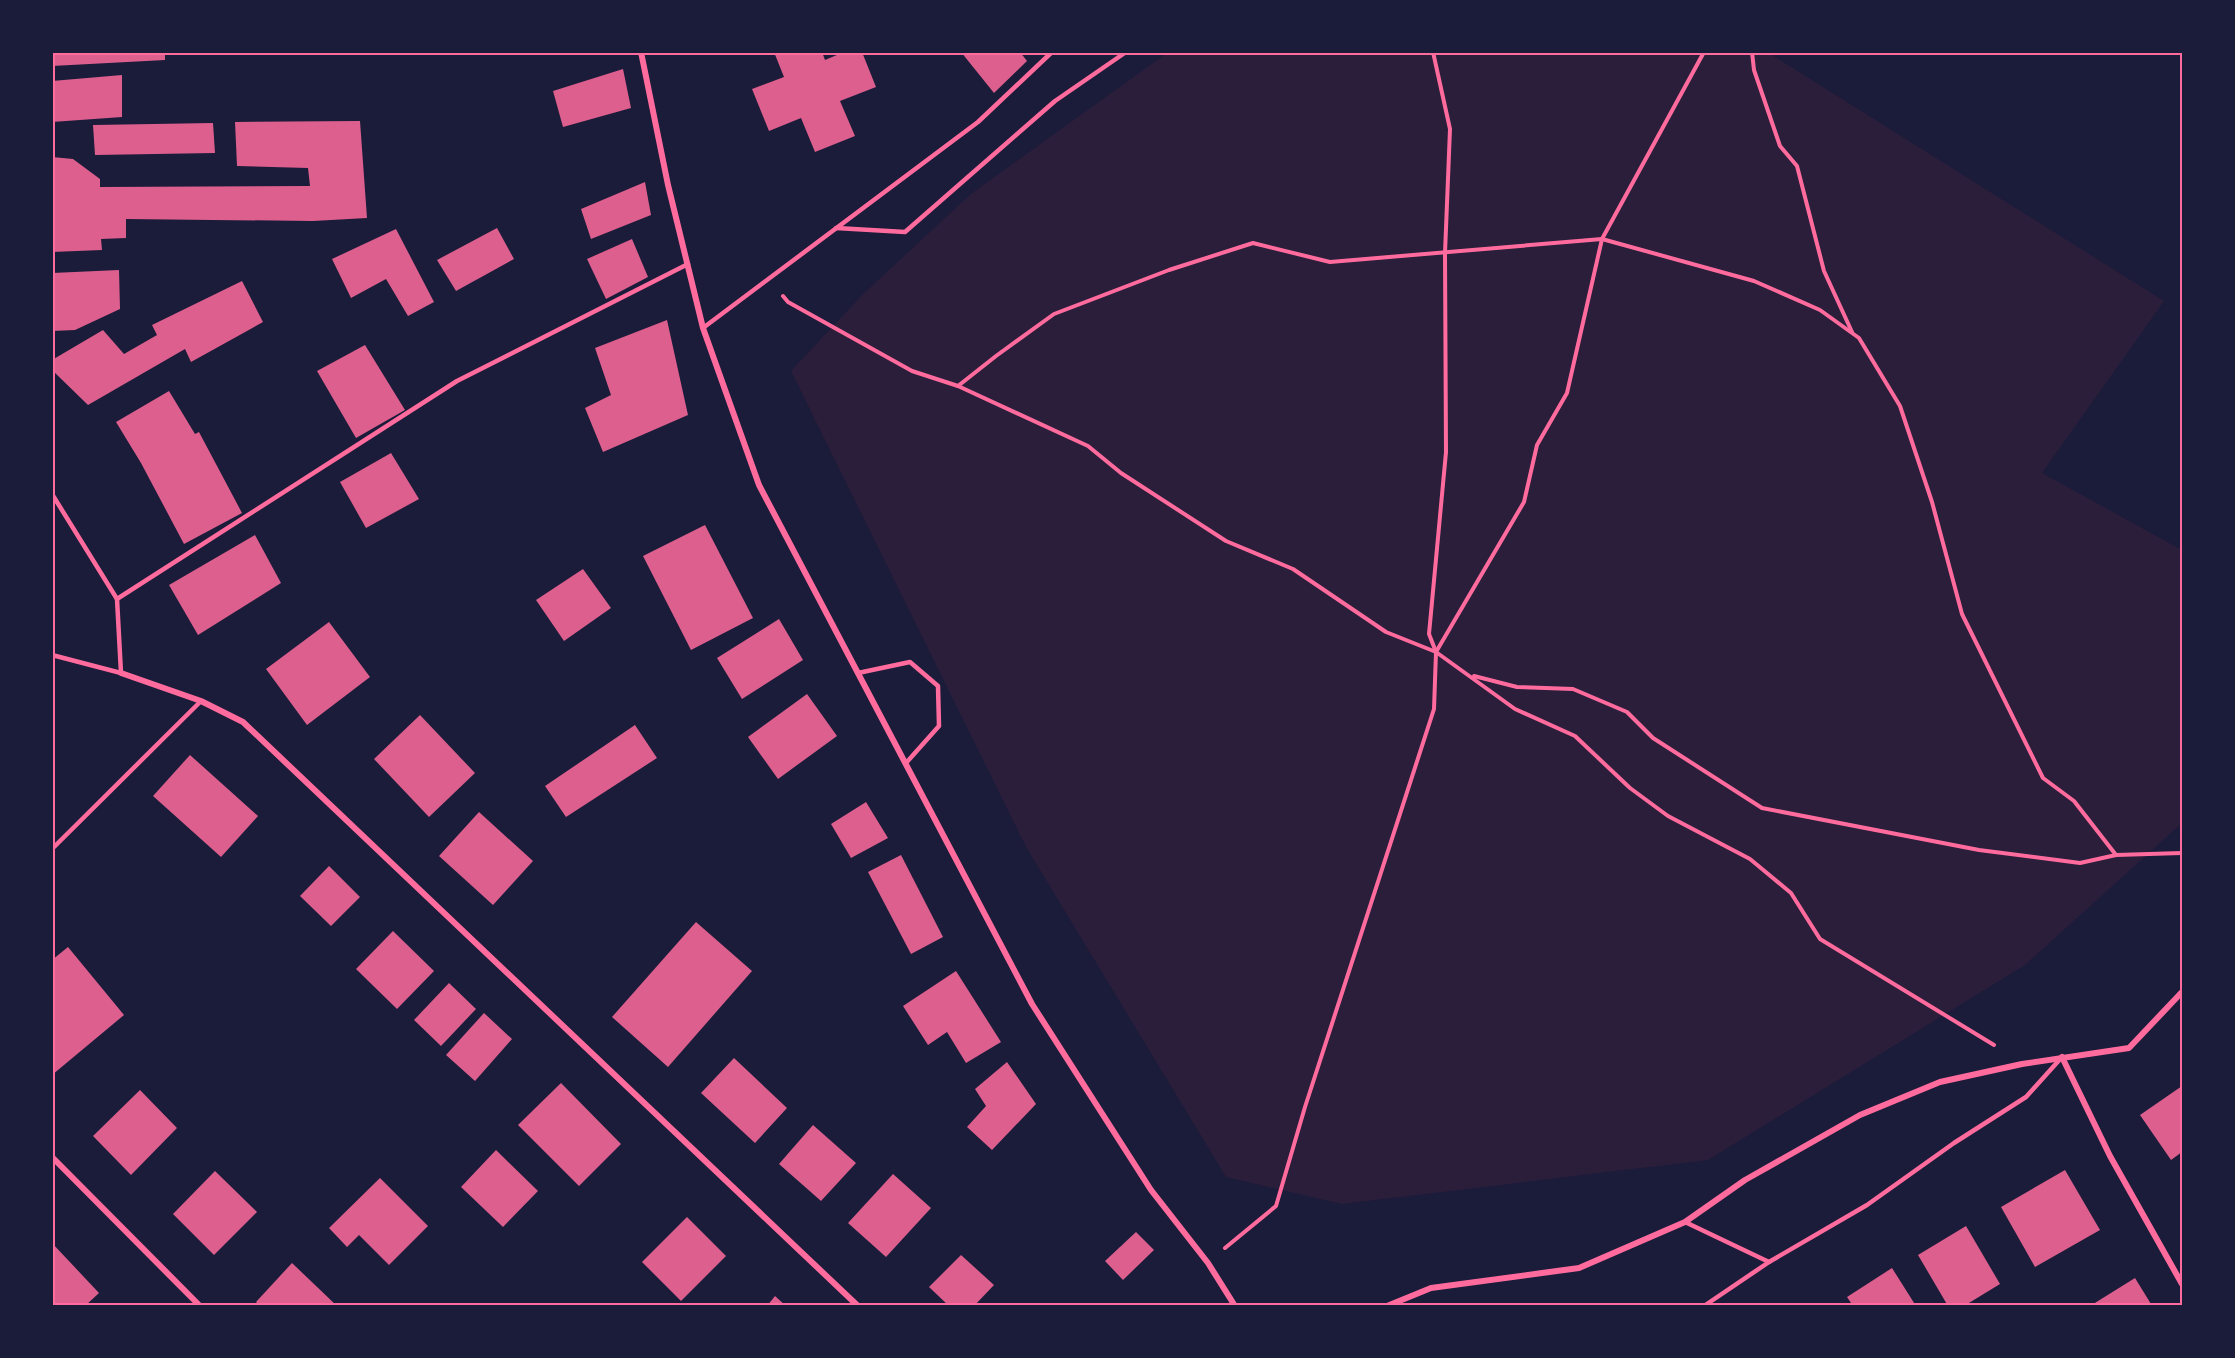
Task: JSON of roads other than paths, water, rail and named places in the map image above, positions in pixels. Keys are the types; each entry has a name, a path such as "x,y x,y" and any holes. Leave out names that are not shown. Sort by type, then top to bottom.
{"street":[{"path":"641,52 703,328 759,485 1032,1004 1151,1190 1208,1263 1236,1305"},
{"path":"121,673 201,701 243,722 858,1305"},
{"path":"1387,1305 1431,1288 1579,1268 1685,1222 1745,1180 1860,1115 1940,1082 2022,1064 2129,1048 2182,992"},
{"path":"2062,1058 2110,1156 2182,1284"},
{"path":"52,1157 200,1305"}],"lane":[{"path":"703,328 978,122 1052,52"},
{"path":"836,228 905,232 1055,101 1126,52"},
{"path":"117,599 457,381 688,264"},
{"path":"52,494 117,599 121,673 52,655"},
{"path":"858,673 910,662 938,686 939,726 906,763"},
{"path":"52,849 201,701"},
{"path":"1704,1305 1769,1262 1868,1205 1954,1143 2026,1097 2062,1058"},
{"path":"1685,1222 1769,1262"}]}
